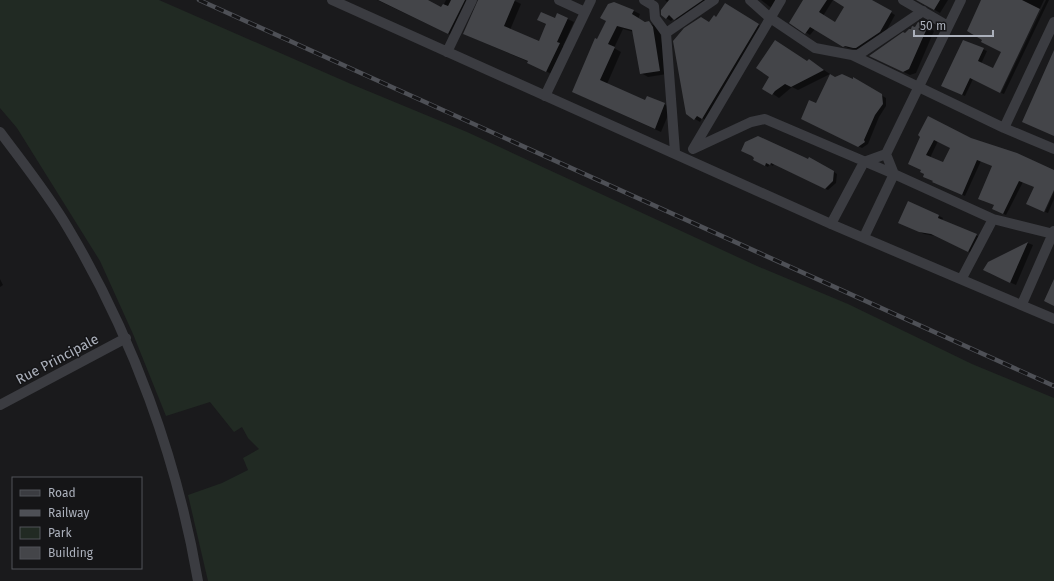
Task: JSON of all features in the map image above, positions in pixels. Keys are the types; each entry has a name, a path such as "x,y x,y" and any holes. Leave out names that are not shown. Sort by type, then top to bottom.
{"street":[{"path":"332,0 545,96 675,152 832,224 962,278 1054,319"},
{"path":"447,52 472,0"},
{"path":"559,0 585,12"},
{"path":"545,96 591,0"},
{"path":"644,0 654,6 655,18 666,33 675,152"},
{"path":"666,33 714,0"},
{"path":"750,0 769,17 814,48 852,55 858,55 923,11"},
{"path":"687,158 769,17 781,0"},
{"path":"903,0 948,26"},
{"path":"832,224 864,162 886,154 961,0"},
{"path":"1004,128 1054,22"},
{"path":"852,55 918,88 1004,128 1054,149"},
{"path":"693,148 751,122 765,119 894,174 993,219 1053,233 1022,304"},
{"path":"0,132 46,194 68,228 126,338 166,448 180,499 198,581"},
{"path":"864,238 894,174 886,154"},
{"path":"962,278 993,219"},
{"name":"Rue Principale","path":"0,405 126,338"}],"green space":[{"path":"0,0 159,0 351,84 467,132 757,266 848,304 972,364 1054,398 1054,581 208,581 188,495 222,483 248,470 243,458 259,449 248,438 242,427 234,432 210,402 166,416 133,334 100,261 17,128 0,108"}],"building":[{"path":"378,0 428,0 441,7 443,4 448,6 451,0 465,0 448,34"},
{"path":"478,0 515,0 504,26 539,41 546,24 537,20 541,12 555,18 557,13 568,18 557,42 560,43 546,72 527,63 528,61 463,34"},
{"path":"669,0 703,0 674,20 669,15 666,19 661,15 661,10"},
{"path":"803,0 827,0 819,12 835,22 844,7 833,0 872,0 892,11 880,32 856,48 843,47 810,27 805,34 789,23"},
{"path":"916,0 940,0 934,10"},
{"path":"981,0 1022,0 1040,9 1000,93 970,78 962,95 941,86 963,40 984,48 978,61 993,68 1001,52 981,42 982,40 967,31"},
{"path":"614,2 634,10 632,14 645,22 649,21 653,27 660,71 640,74 632,30 617,26 608,44 615,47 600,80 645,100 647,96 665,103 655,129 572,92 595,38 597,39 606,21 600,18 608,4"},
{"path":"725,3 759,24 702,119 697,116 694,120 686,114 673,41 684,28 701,17 709,22 714,15 716,17"},
{"path":"918,22 928,26 909,69 903,72 869,56 903,32 905,33 911,29 912,26 915,27"},
{"path":"775,40 807,61 809,59 824,70 791,87 785,84 772,95 762,89 769,77 756,68"},
{"path":"1054,50 1054,136 1022,122"},
{"path":"830,74 835,77 842,74 853,79 853,77 882,94 883,104 875,115 864,140 865,142 858,147 801,119 809,100 816,103"},
{"path":"928,116 971,138 1017,153 1054,170 1054,190 1044,212 1026,204 1034,187 1019,181 1003,214 992,209 994,205 978,199 992,166 977,160 962,195 923,177 924,174 920,172 921,170 908,164 920,137 918,135","holes":["934,140 950,148 943,162 926,155"]},
{"path":"758,136 808,159 809,157 834,171 833,181 825,189 771,163 770,165 766,163 765,166 753,160 754,158 752,156 741,151 745,142"},
{"path":"908,201 939,215 938,218 977,234 968,252 931,234 919,232 898,223"},
{"path":"1028,242 1010,283 983,270 988,262"},
{"path":"1054,279 1054,306 1044,301"}],"railway":[{"path":"199,0 1054,386"}]}
